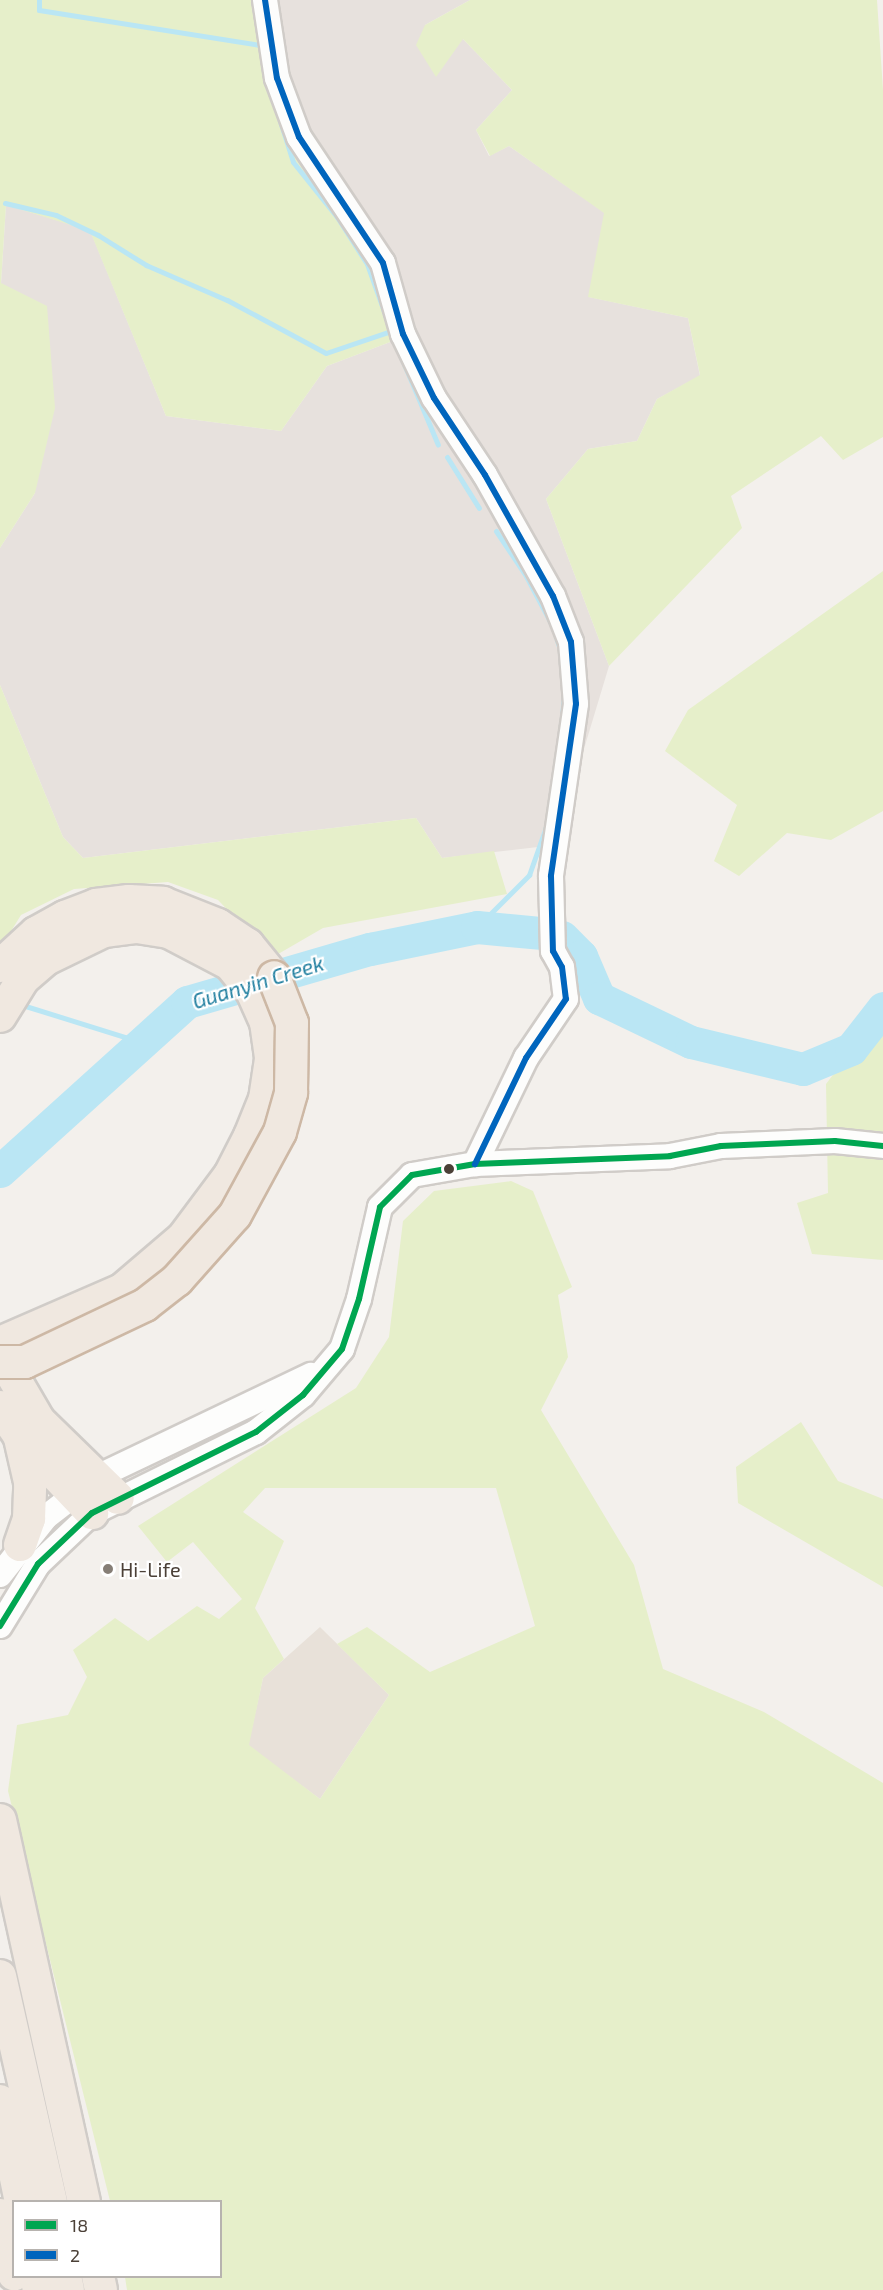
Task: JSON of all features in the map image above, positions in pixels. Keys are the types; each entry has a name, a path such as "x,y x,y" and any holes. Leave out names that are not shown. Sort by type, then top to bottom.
{"highway":[{"path":"0,966 36,933 96,905 141,902 191,911 248,945 268,966 292,1023 295,1056 280,1131 251,1189 207,1249 145,1305 106,1328 25,1362 0,1362"},
{"path":"0,1016 23,979 74,942 104,931 158,930 201,946 230,964 252,991 266,1022 271,1059 265,1099 250,1136 230,1175 183,1238 122,1290 61,1320 0,1343"},
{"path":"0,1354 39,1421 96,1495"},
{"path":"0,1407 20,1437 96,1495"},
{"path":"20,1437 30,1482 29,1519 20,1545"},
{"path":"0,1820 84,2200"},
{"path":"0,1976 51,2200"},
{"path":"0,2101 21,2200"},
{"path":"0,2215 12,2266"}],"street":[{"path":"265,0 278,78 299,137 382,263 403,334 434,398 485,475 553,597 572,642 576,704 551,876 553,951 562,967 566,999 526,1059 475,1164"},
{"path":"0,1575 20,1545 96,1495 256,1432 303,1395 342,1349 352,1325 380,1207 391,1190 412,1174 475,1164 670,1156 772,1143 883,1146"},
{"path":"0,1626 38,1564 96,1495"}],"shaded area":[{"path":"276,0 470,0 425,25 463,39 512,90 476,130 489,156 509,146 605,213 589,297 688,318 700,376 657,399 637,441 588,449 546,499 609,666 555,845 442,858 416,818 83,858 63,837 0,685 0,548 35,493 1,284 6,205 90,230 166,416 281,431 327,366 406,336 310,146 279,55"},
{"path":"320,1627 389,1695 320,1799 248,1746 263,1678"}],"green space":[{"path":"0,0 276,0 279,55 310,146 372,232 406,336 327,366 281,431 166,416 90,231 6,205 1,283 47,306 55,408 35,493 0,548"},
{"path":"470,0 877,0 883,90 883,437 843,460 821,436 731,496 742,528 609,666 546,499 588,449 637,441 657,399 700,375 688,318 588,297 604,213 509,146 490,156 476,130 512,90 463,39 436,77 416,45 425,25"},
{"path":"883,571 883,811 831,840 787,833 739,876 714,861 737,805 665,751 688,710"},
{"path":"0,685 63,837 83,858 416,818 442,858 494,851 507,894 323,928 273,957 218,900 168,882 74,889 21,915 0,949"},
{"path":"883,1009 883,1260 812,1254 797,1203 828,1193 826,1084"},
{"path":"511,1181 533,1191 572,1287 558,1295 568,1357 541,1410 634,1565 663,1669 764,1712 883,1783 883,2290 127,2290 125,2278 222,2278 222,2200 110,2200 8,1791 17,1725 68,1715 87,1677 73,1650 115,1618 148,1641 197,1606 219,1619 242,1599 193,1542 167,1562 138,1526 356,1388 389,1337 403,1221 434,1191","holes":["265,1488 496,1488 535,1626 430,1672 367,1627 337,1644 389,1695 320,1799 249,1745 263,1678 284,1659 255,1608 284,1541 243,1512"]},
{"path":"801,1422 838,1481 883,1499 883,1587 738,1503 736,1467"}],"waterway":[{"path":"39,0 39,10 261,45"},
{"path":"272,96 293,162 337,217 367,264 387,320"},
{"path":"5,203 56,215 98,235 146,265 227,300 326,353 391,331"},
{"path":"396,345 438,445"},
{"path":"447,457 479,508"},
{"path":"496,531 526,576 553,627 561,654"},
{"path":"561,728 564,692"},
{"path":"477,927 529,875 547,824"},
{"name":"Guanyin Creek","path":"0,1171 187,1002 370,949 477,927 540,933"},
{"name":"Guanyin Creek","path":"562,937 581,956 599,998 691,1042 803,1069 851,1049 883,1008"},
{"path":"19,1004 141,1042"}],"transit line":[{"name":"2","path":"265,0 277,78 299,137 383,263 403,334 434,398 485,475 553,596 571,642 576,704 551,876 553,951 562,967 566,999 526,1058 475,1164"},
{"name":"18","path":"0,1626 38,1564 92,1513 256,1432 303,1395 342,1349 359,1299 380,1207 412,1175 475,1164 670,1156 721,1146 835,1141 883,1146"}],"place":[{"name":"Hi-Life","path":"108,1569"}]}
